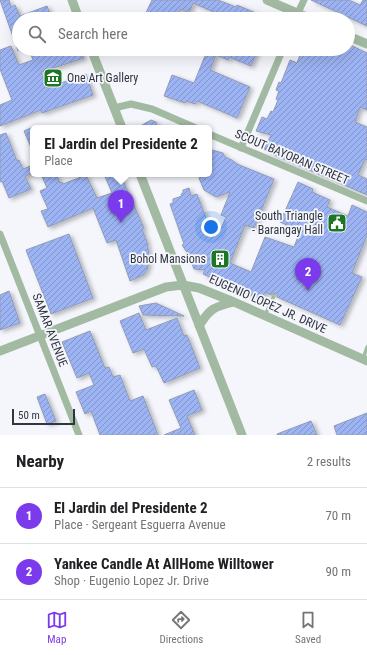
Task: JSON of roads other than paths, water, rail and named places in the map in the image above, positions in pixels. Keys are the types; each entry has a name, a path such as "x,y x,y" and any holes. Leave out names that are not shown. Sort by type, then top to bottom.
{"street":[{"path":"72,0 76,12"},
{"path":"267,0 290,12"},
{"path":"299,12 304,0"},
{"path":"355,39 367,44"},
{"path":"94,56 121,125"},
{"path":"241,148 280,56"},
{"path":"114,108 131,104 152,109 189,125"},
{"name":"SCOUT BAYORAN STREET","path":"212,135 367,201"},
{"path":"141,177 242,435"},
{"name":"SAMAR AVENUE","path":"0,234 79,435"},
{"name":"EUGENIO LOPEZ JR. DRIVE","path":"0,351 166,287 183,285 199,288 234,302 365,360"},
{"path":"199,326 210,310 234,302"}],"lane":[{"path":"265,316 274,296"},
{"path":"365,360 367,347"}],"place":[{"name":"One Art Gallery","path":"53,78"},
{"name":"El Jardin del Presidente 2","path":"121,223"},
{"name":"South Triangle - Barangay Hall","path":"337,223"},
{"name":"Bohol Mansions","path":"220,259"},
{"name":"Yankee Candle At AllHome Willtower","path":"308,291"}]}
